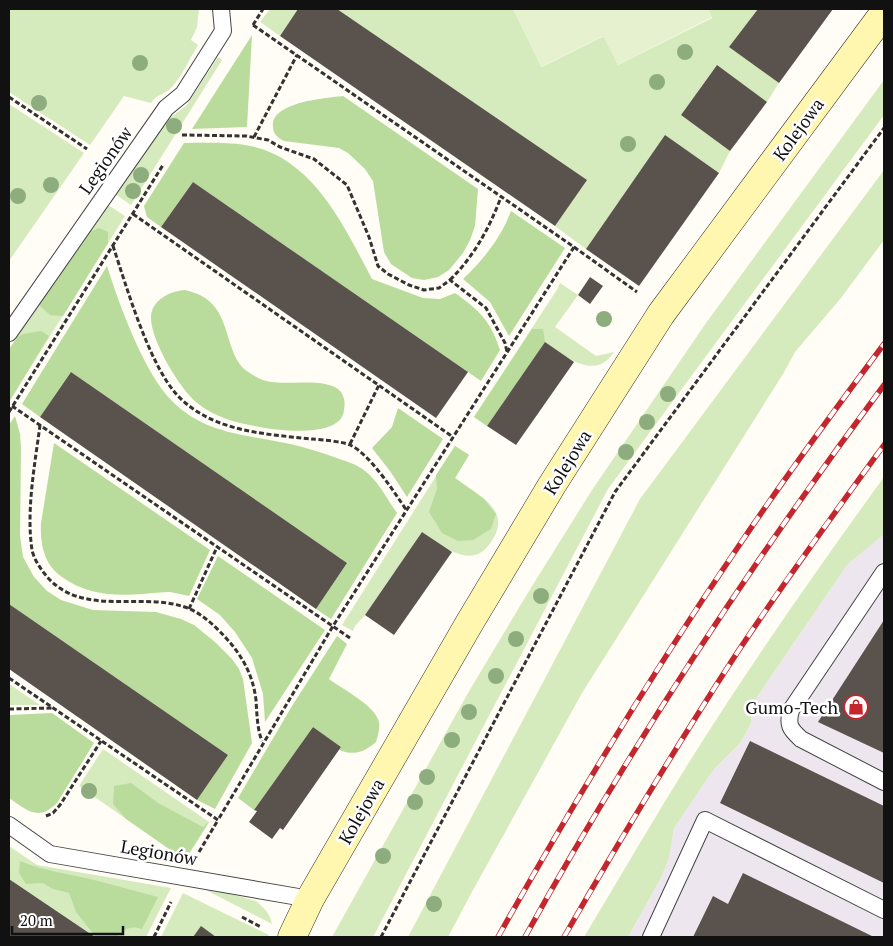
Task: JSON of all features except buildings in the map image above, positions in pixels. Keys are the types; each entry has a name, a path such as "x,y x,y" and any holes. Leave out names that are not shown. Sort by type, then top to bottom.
{"street":[{"name":"Kolejowa","path":"292,937 310,899 475,613 552,485 661,314 884,13"}],"lane":[{"name":"Legionów","path":"9,333 166,108 183,94 223,32 221,9"},
{"path":"884,572 791,710 788,721 793,732 801,739 884,782"},
{"path":"651,937 705,820 884,910"},
{"name":"Legionów","path":"9,825 50,854 310,899"}],"path":[{"path":"248,31 264,9"},
{"path":"9,678 218,820 333,626 574,247 253,25"},
{"path":"254,138 297,55"},
{"path":"9,97 87,149"},
{"path":"177,143 186,128"},
{"path":"381,937 615,492 884,128"},
{"path":"182,135 246,136 268,140 280,147 314,159 347,185 369,238 378,266 388,274 409,285 424,290 439,288 450,280 468,261 486,232 501,197"},
{"path":"9,412 167,159"},
{"path":"133,214 453,437"},
{"path":"112,246 152,351 173,388 190,406 201,415 230,427 350,444 368,459 407,510"},
{"path":"450,280 486,308 505,343 507,353"},
{"path":"350,444 379,385"},
{"path":"12,406 350,638"},
{"path":"40,425 30,530 32,552 43,572 53,583 70,594 94,601 162,603 189,609 207,620 219,631 245,663 250,674 259,733 263,742"},
{"path":"189,609 217,547"},
{"path":"9,709 53,708"},
{"path":"38,817 53,813 60,805 101,741"}],"shaded area":[{"path":"884,533 884,937 628,937 661,878 669,858 674,828 714,769 741,742 751,723 752,707 757,697 847,565"}],"green space":[{"path":"9,9 199,9 197,27 191,40 198,45 182,73 170,89 151,103 124,96 90,145 9,92"},
{"path":"270,9 298,9 280,36 260,22"},
{"path":"337,9 513,9 542,67 604,36 618,65 712,18 708,9 758,9 730,47 779,83 767,102 716,66 681,115 730,151 719,173 665,136 586,249 555,226 586,180"},
{"path":"513,9 708,9 712,17 618,65 603,36 541,67"},
{"path":"252,35 247,127 192,129"},
{"path":"218,57 222,60 131,205 115,194 167,120 187,105"},
{"path":"884,80 884,115 608,489 373,937 332,937 468,693 592,490 706,323"},
{"path":"343,96 478,189 475,226 470,240 463,253 449,270 438,277 424,280 412,278 391,264 384,252 373,181 365,169 348,153 339,148 284,141 275,134 273,129 274,119 280,112 301,103"},
{"path":"9,104 84,153 9,261"},
{"path":"184,143 245,145 269,151 289,163 307,178 323,196 350,237 372,279 423,298 440,299 455,293 471,305 493,331 500,350 481,381 193,182 161,227 147,217 144,206"},
{"path":"884,170 884,240 841,298 795,352 582,693 448,937 408,937 640,499"},
{"path":"108,205 125,216 9,402 9,349"},
{"path":"511,211 565,248 509,336 490,302 463,279 491,248"},
{"path":"99,228 108,232 108,243 63,316 50,315 39,305 89,232"},
{"path":"107,266 125,318 142,356 162,389 172,401 196,419 222,430 301,446 355,465 374,480 397,513 331,619 316,609 347,563 71,372 40,417 22,404"},
{"path":"560,283 578,295 555,327 596,356 614,352 606,361 598,365 589,366 580,364 545,342 487,426 474,417"},
{"path":"185,290 196,293 211,302 224,324 235,356 245,370 256,377 268,381 279,383 309,382 336,387 341,392 344,401 341,419 333,425 322,429 295,431 269,429 235,422 212,413 197,403 175,376 161,351 152,328 152,312 158,301 173,292"},
{"path":"532,329 543,329 545,342 487,426 474,417"},
{"path":"41,331 49,336 9,402 9,349 18,337 23,334"},
{"path":"398,408 443,439 407,497 372,448 392,427"},
{"path":"15,416 20,434 21,448 20,536 23,557 34,577 47,591 61,600 93,610 156,612 181,619 194,625 215,642 239,669 243,679 252,743 215,809 197,800 228,755 9,604 9,425"},
{"path":"54,443 210,550 189,596 170,592 132,595 101,593 81,588 56,572 44,553 41,531"},
{"path":"455,446 469,455 455,478 483,498 496,513 498,526 493,539 485,549 477,554 468,556 449,550 422,532 353,631 342,625"},
{"path":"455,446 469,455 455,478 484,499 496,514 491,529 473,540 458,541 442,533 429,512 437,489 436,475"},
{"path":"884,477 884,534 847,565 757,697 752,707 751,723 741,742 714,769 674,828 669,858 661,878 628,937 584,937 716,720 786,615"},
{"path":"218,556 325,630 265,722 263,694 252,658 235,632 220,615 197,599"},
{"path":"337,636 347,644 329,679 365,704 376,716 379,722 379,732 376,742 359,752 345,752 339,750 341,747 313,727 254,810 238,798 292,706"},
{"path":"9,684 40,705 9,705"},
{"path":"52,713 94,743 57,803 50,809 38,813 21,807 9,798 9,715"},
{"path":"103,749 209,822 185,860 79,786"},
{"path":"131,783 158,803 203,827 209,822 185,860 126,819 113,804 114,786"},
{"path":"9,846 37,865 171,888 146,937 95,937 9,879"},
{"path":"20,861 59,873 158,897 142,929 134,927 116,937 96,937 76,912 69,893 53,889 43,883 26,884 19,873"},
{"path":"192,883 256,901 264,908 272,924"},
{"path":"183,893 269,935 267,937 216,937 201,927 193,937 161,937"}],"railway":[{"path":"498,937 583,790 704,597 772,498 884,344"},
{"path":"525,937 607,794 695,655 788,518 884,385"},
{"path":"564,937 647,797 733,659 788,578 884,445"}],"place":[{"name":"Gumo-Tech","path":"856,707"}]}
